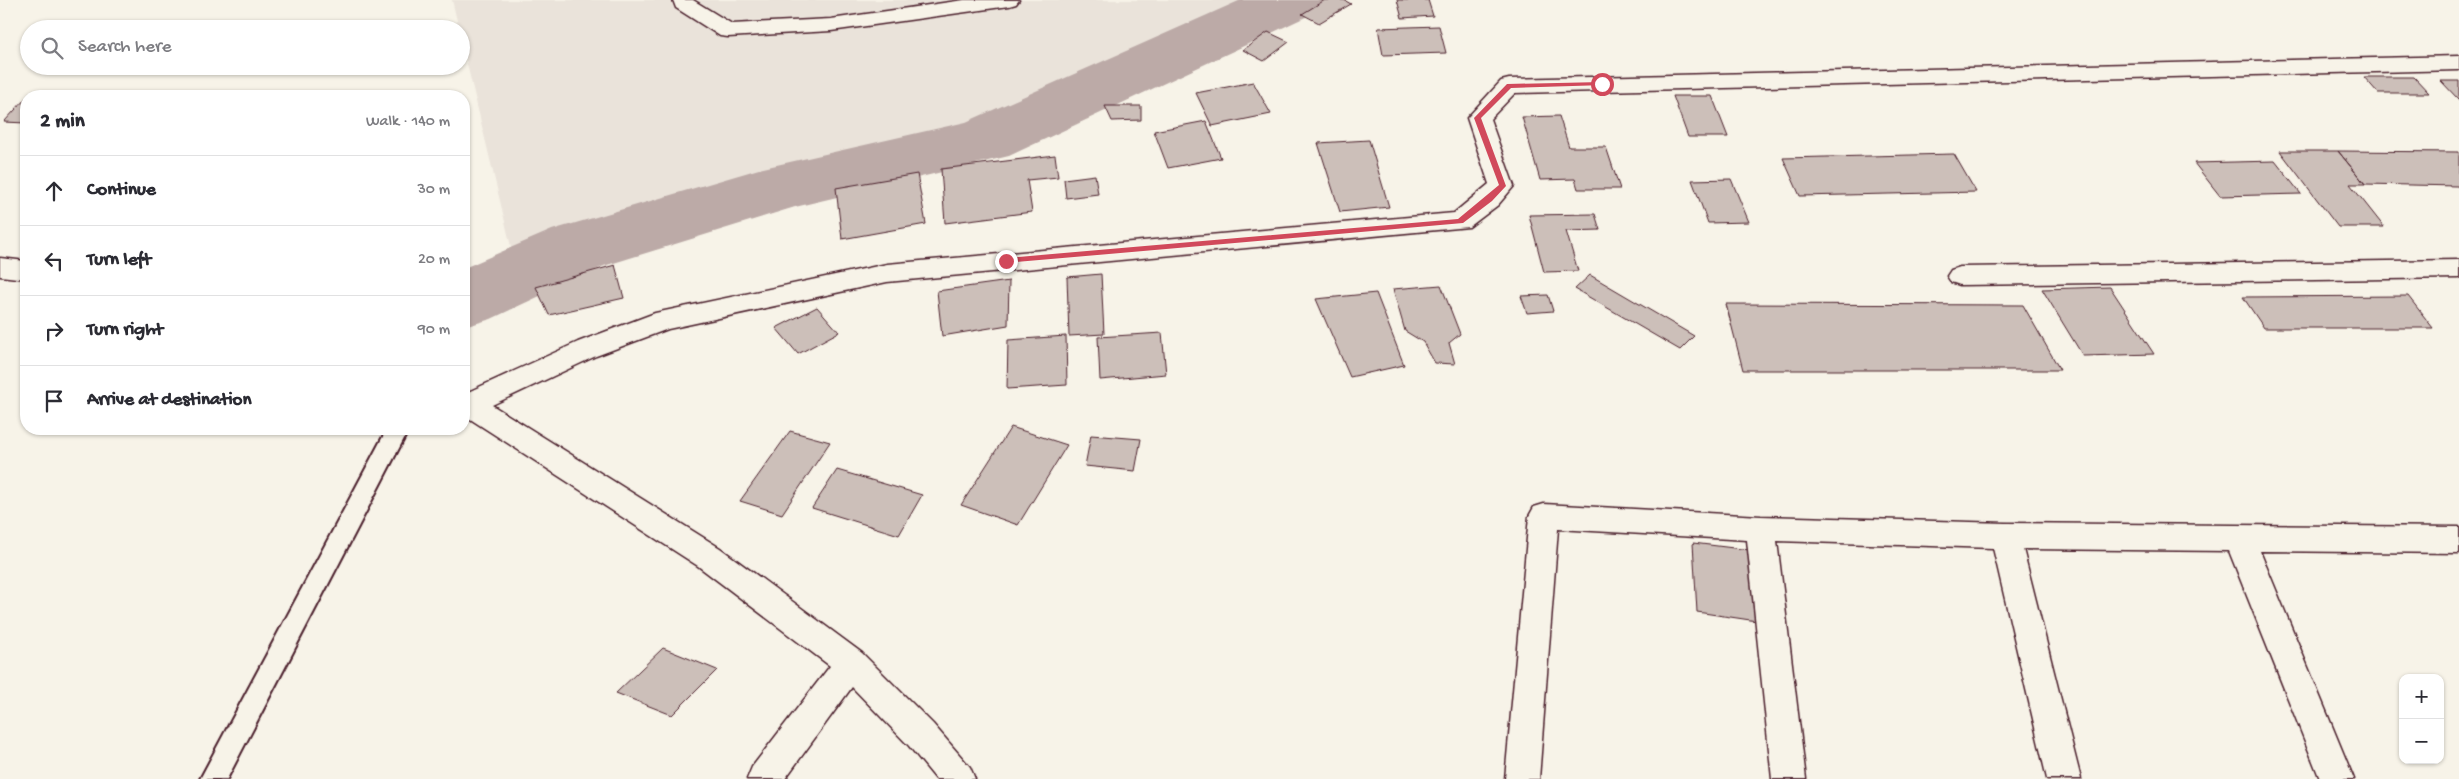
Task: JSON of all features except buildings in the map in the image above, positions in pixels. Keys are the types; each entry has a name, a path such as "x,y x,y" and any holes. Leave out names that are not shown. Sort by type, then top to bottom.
{"street":[{"path":"683,0 683,4 728,31 831,25 980,2 1009,0"},
{"path":"470,401 587,349 664,320 887,274 1006,261 1460,221 1489,199 1502,186 1478,118 1510,86 2459,63"},
{"path":"0,267 20,269"},
{"path":"1960,276 2459,269"},
{"path":"470,404 710,557 851,663 921,735 958,779"},
{"path":"1522,779 1544,516 1761,528 2005,536 2459,540"},
{"path":"1761,528 1789,779"},
{"path":"2005,536 2064,779"},
{"path":"2239,537 2337,779"},
{"path":"764,779 851,663"}],"lane":[{"path":"213,779 395,435"}],"shaded area":[{"path":"452,0 1294,0 1024,140 742,212 520,284 470,75 470,20 457,20"}],"waterway":[{"path":"470,296 578,248 784,186 985,140 1292,0"}],"route":[{"path":"1006,261 1460,221 1489,199 1502,186 1478,118 1510,86 1602,84"}]}
